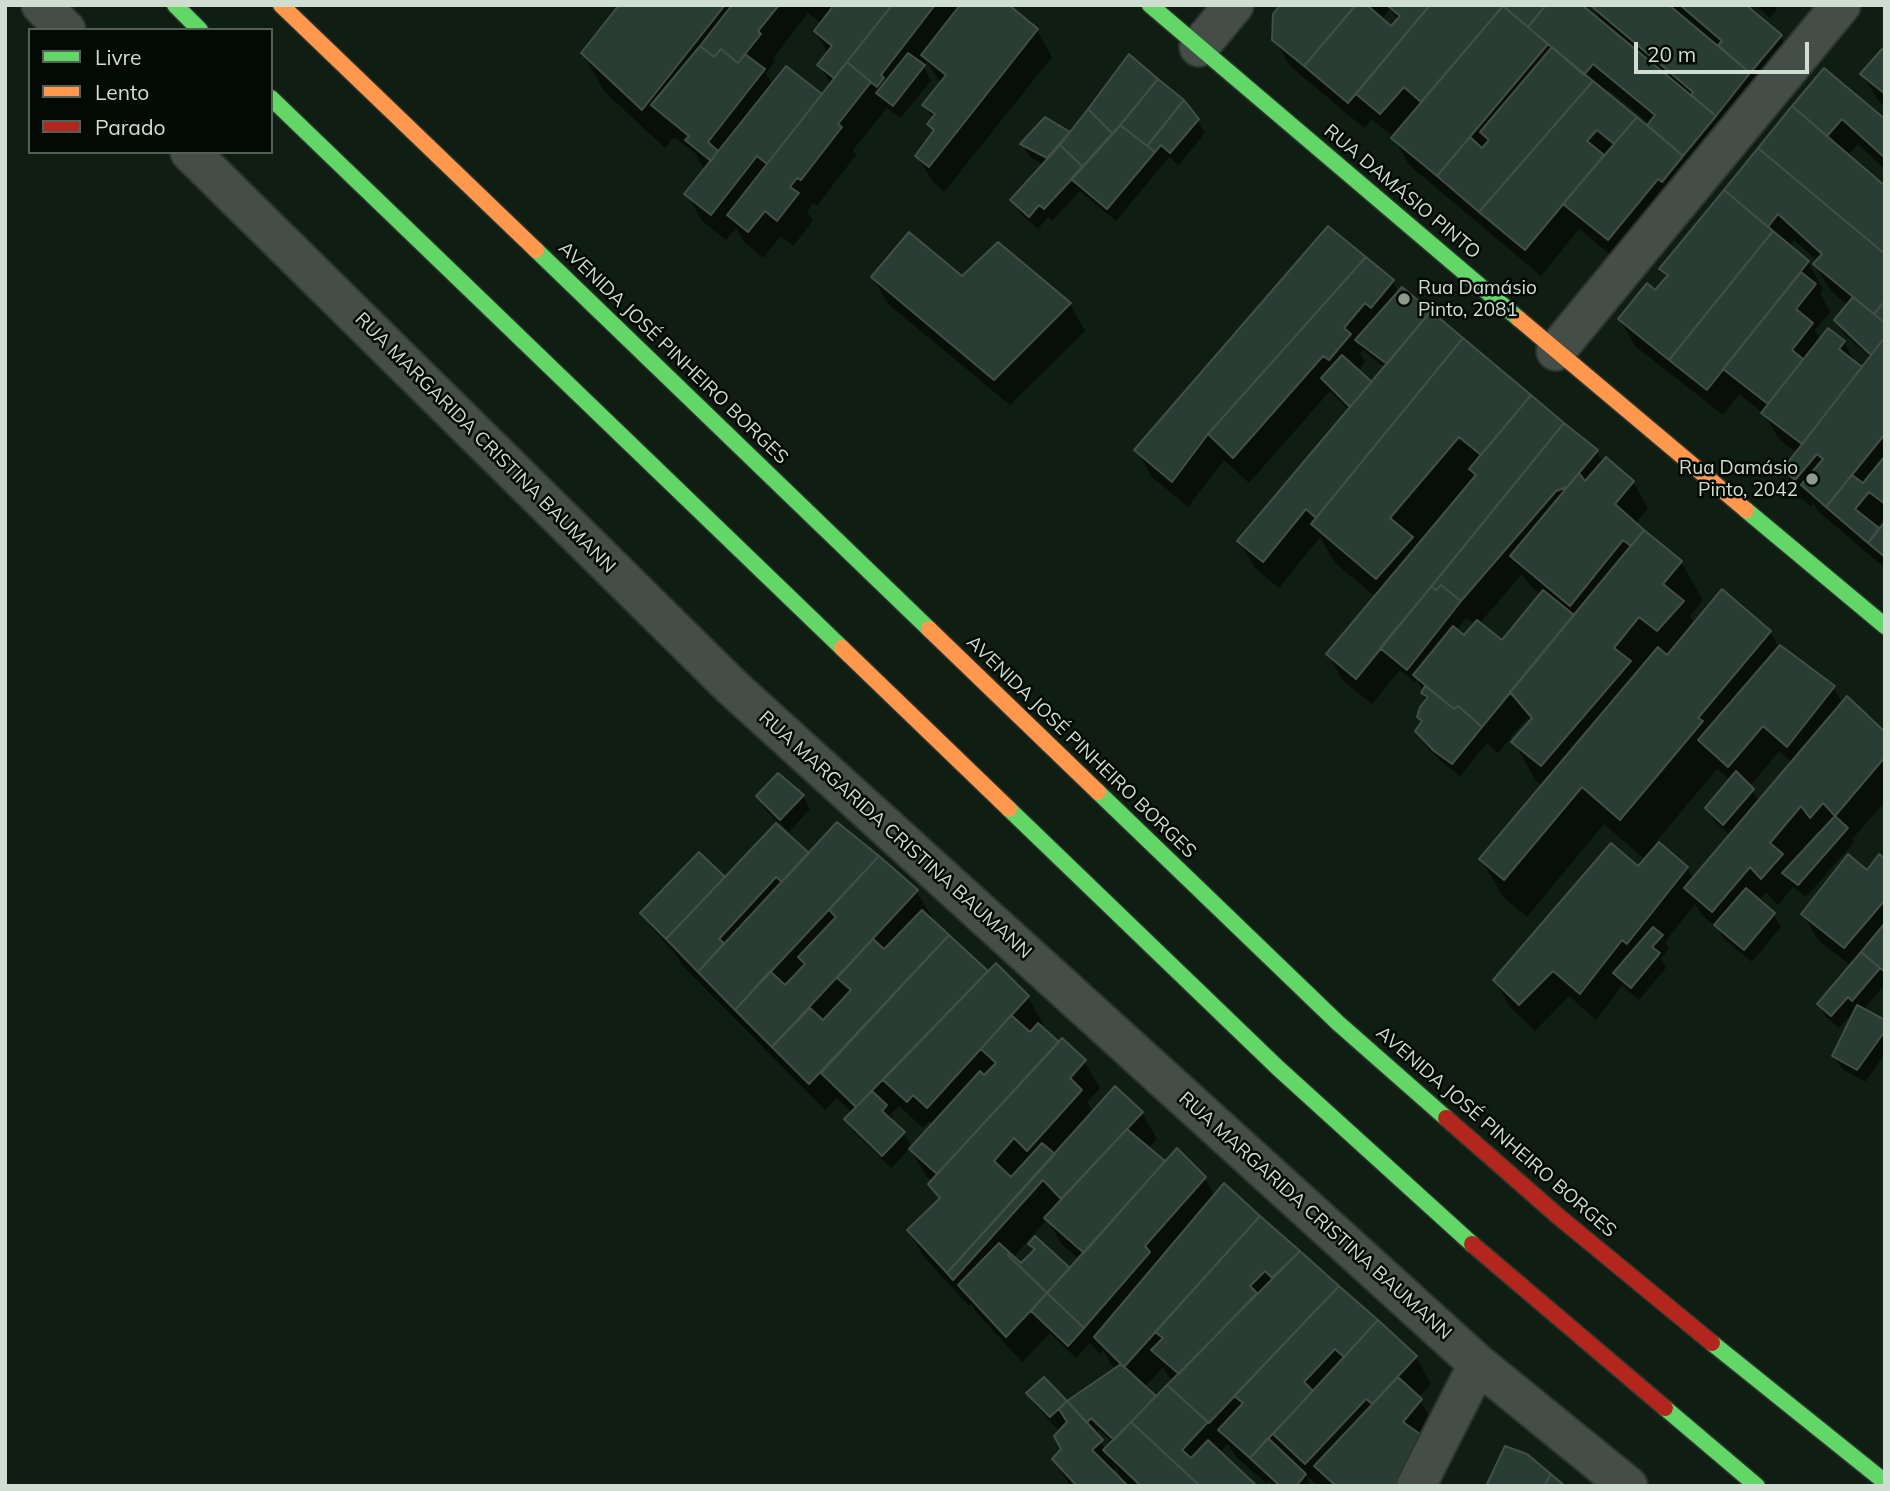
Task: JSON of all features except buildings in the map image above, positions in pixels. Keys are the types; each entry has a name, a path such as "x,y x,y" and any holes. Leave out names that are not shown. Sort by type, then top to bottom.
{"main road":[{"path":"175,5 198,28"},
{"name":"AVENIDA JOSÉ PINHEIRO BORGES","path":"281,5 1338,1023 1559,1217 1885,1482"},
{"name":"RUA DAMÁSIO PINTO","path":"1150,5 1556,351 1885,626"},
{"path":"273,100 1278,1068 1500,1269 1757,1486"}],"street":[{"path":"41,5 64,28"},
{"path":"1199,47 1234,5"},
{"path":"1556,351 1840,5"},
{"name":"RUA MARGARIDA CRISTINA BAUMANN","path":"192,154 732,687 1478,1364 1628,1486"},
{"path":"1416,1486 1478,1364"}],"traffic: fast":[{"path":"175,5 198,28"},
{"path":"1150,5 1519,319"},
{"path":"273,100 842,648"},
{"path":"536,250 929,629"},
{"path":"1746,510 1885,626"},
{"path":"1098,792 1338,1023 1446,1118"},
{"path":"1009,809 1278,1068 1472,1244"},
{"path":"1712,1343 1885,1482"},
{"path":"1665,1408 1757,1486"}],"traffic: slow":[{"path":"281,5 536,250"},
{"path":"1519,319 1746,510"},
{"path":"929,629 1098,792"},
{"path":"842,648 1009,809"}],"traffic: jam":[{"path":"1446,1118 1559,1217 1712,1343"},
{"path":"1472,1244 1665,1408"}],"place":[{"name":"Rua Damásio Pinto, 2081","path":"1404,299"},
{"name":"Rua Damásio Pinto, 2042","path":"1812,479"}]}
